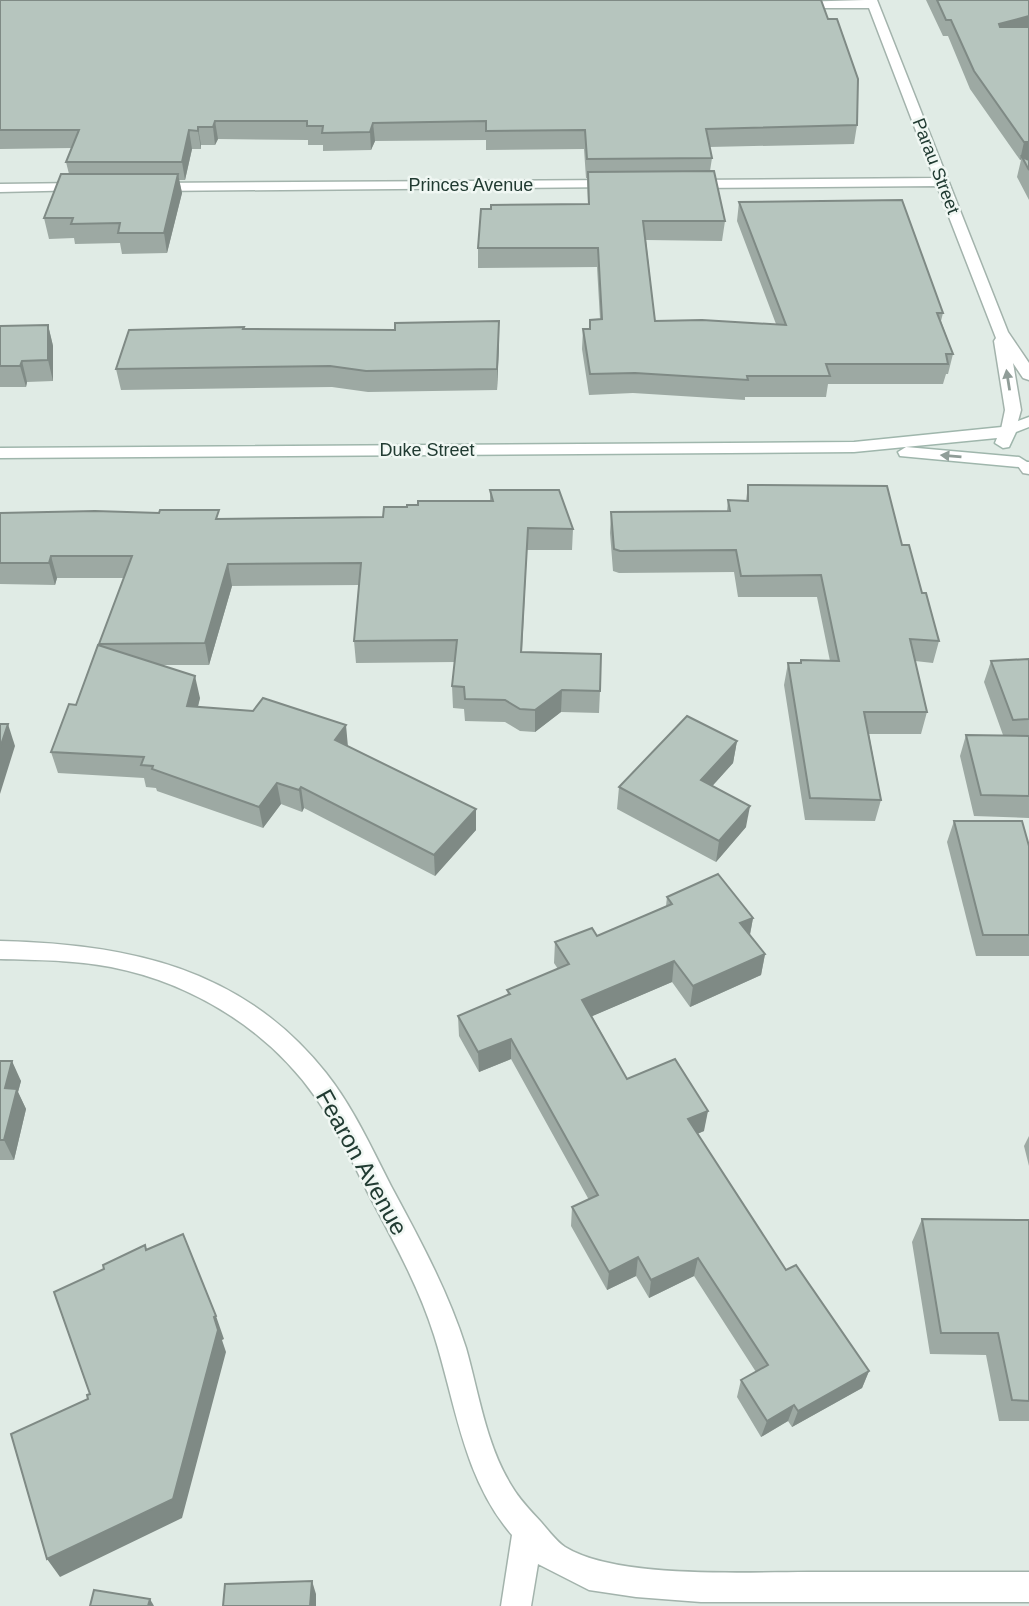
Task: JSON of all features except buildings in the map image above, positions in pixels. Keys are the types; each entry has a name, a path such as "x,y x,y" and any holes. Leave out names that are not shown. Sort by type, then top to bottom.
{"street":[{"path":"778,5 872,2"},
{"name":"Parau Street","path":"872,2 1000,332 1013,411 1008,430"},
{"path":"677,184 942,182"},
{"name":"Princes Avenue","path":"138,187 622,184"},
{"path":"0,188 97,187"},
{"name":"Parau Street","path":"1000,332 1029,375"},
{"name":"Duke Street","path":"0,453 854,447 1008,430 1029,422"},
{"path":"1008,430 1003,439 1004,447 1026,466"},
{"name":"Duke Street","path":"854,447 1026,466"},
{"name":"Fearon Avenue","path":"0,950 112,958 156,971 226,1001 286,1044 315,1077 341,1114 414,1256 451,1343 484,1462 501,1497 551,1556 589,1575 701,1587 1029,1587"},
{"path":"516,1606 528,1531"}]}
